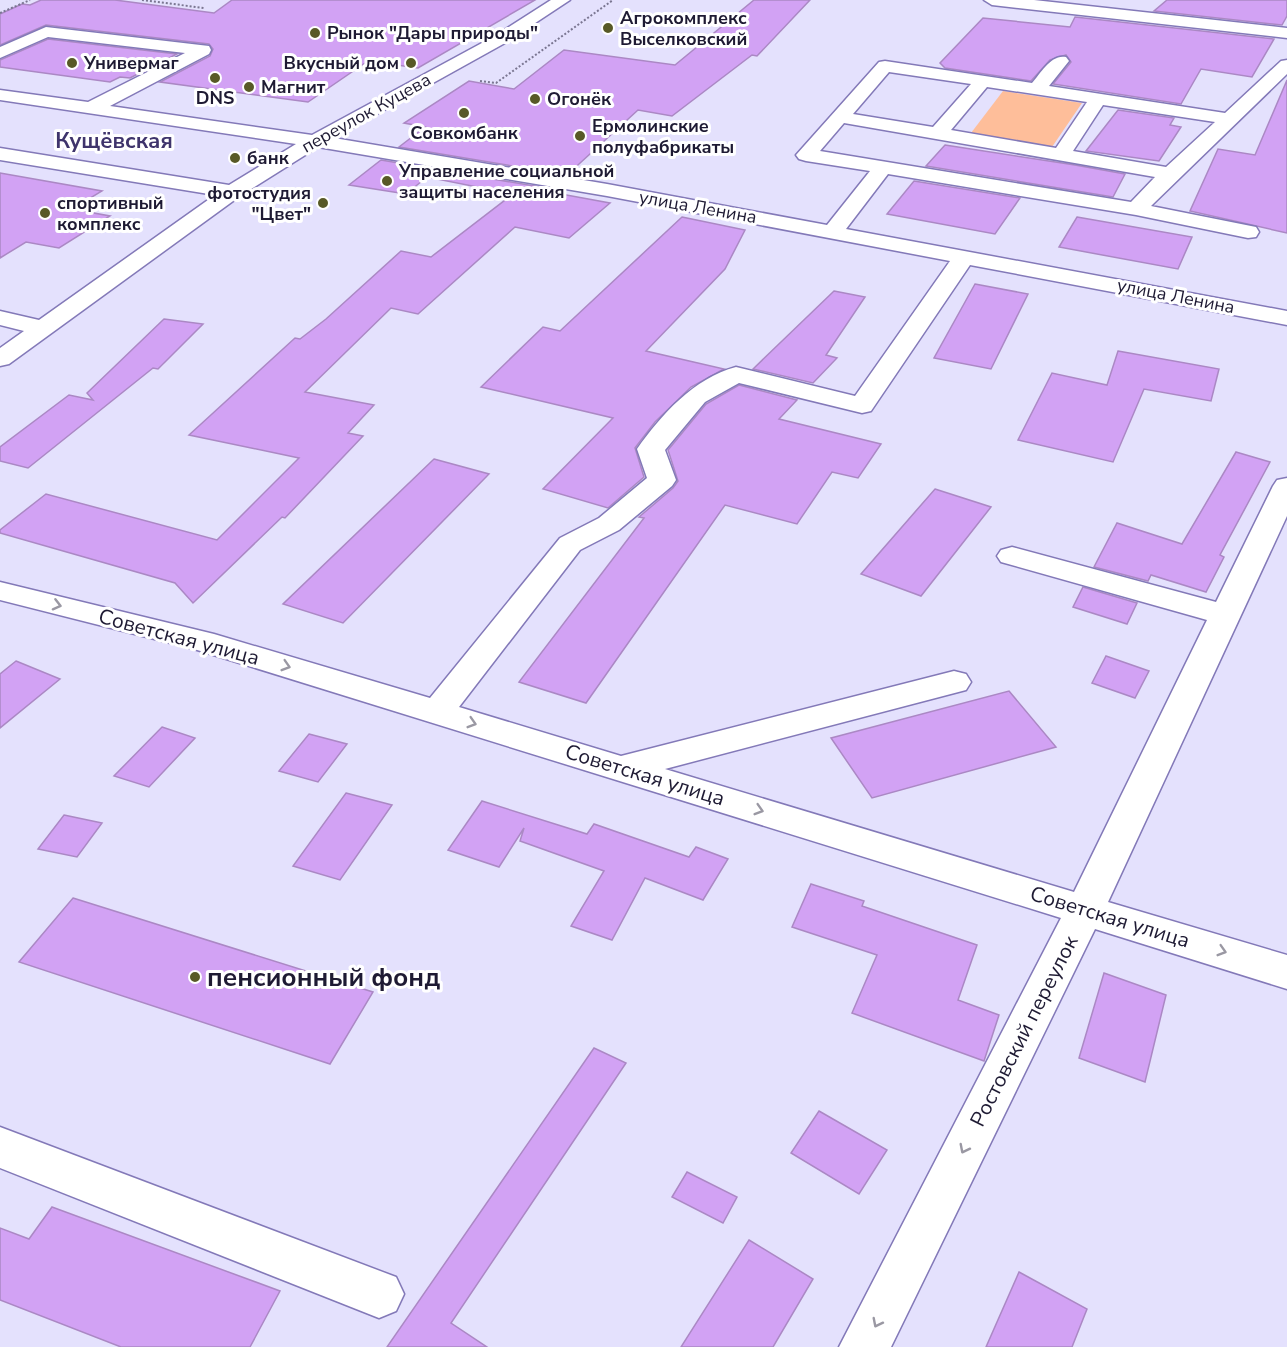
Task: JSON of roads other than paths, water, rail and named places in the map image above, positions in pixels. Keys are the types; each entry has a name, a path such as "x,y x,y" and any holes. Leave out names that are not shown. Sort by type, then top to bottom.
{"street":[{"name":"переулок Куцева","path":"0,358 233,192 312,141 499,40 562,0"},
{"path":"992,0 1287,33"},
{"path":"1126,14 1144,0"},
{"path":"0,53 46,32 203,50 91,108"},
{"path":"1037,89 1060,61"},
{"path":"1136,209 1287,64"},
{"path":"1230,118 885,66 806,155 1136,209 1248,232"},
{"path":"938,134 983,81"},
{"name":"улица Ленина","path":"0,95 312,141 607,190 1287,318"},
{"path":"1061,155 1098,99"},
{"path":"840,117 1170,174"},
{"path":"966,182 993,144"},
{"path":"0,154 233,192"},
{"path":"833,231 883,168"},
{"path":"741,400 845,424 862,405 965,256"},
{"path":"0,318 45,328"},
{"path":"436,712 570,544 609,524 662,480 651,449 696,397 736,375 862,405"},
{"name":"Ростовский переулок","path":"864,1347 1085,909 1287,486"},
{"path":"1012,556 1225,615"},
{"name":"Советская улица","path":"0,591 203,641 1287,972"},
{"path":"621,768 954,682"},
{"path":"0,1147 379,1294"}],"place":[{"name":"Агрокомплекс Выселковский","path":"608,28"},
{"name":"Рынок \"Дары природы\"","path":"315,33"},
{"name":"Универмаг","path":"72,63"},
{"name":"Вкусный дом","path":"411,63"},
{"name":"DNS","path":"215,78"},
{"name":"Магнит","path":"249,87"},
{"name":"Огонёк","path":"535,99"},
{"name":"Совкомбанк","path":"464,113"},
{"name":"Ермолинские полуфабрикаты","path":"580,136"},
{"name":"банк","path":"235,158"},
{"name":"Управление социальной защиты населения","path":"387,181"},
{"name":"фотостудия \"Цвет\"","path":"323,203"},
{"name":"спортивный комплекс","path":"45,213"},
{"name":"пенсионный фонд","path":"195,977"}],"district":[{"name":"Кущёвская","path":"114,140"}]}
